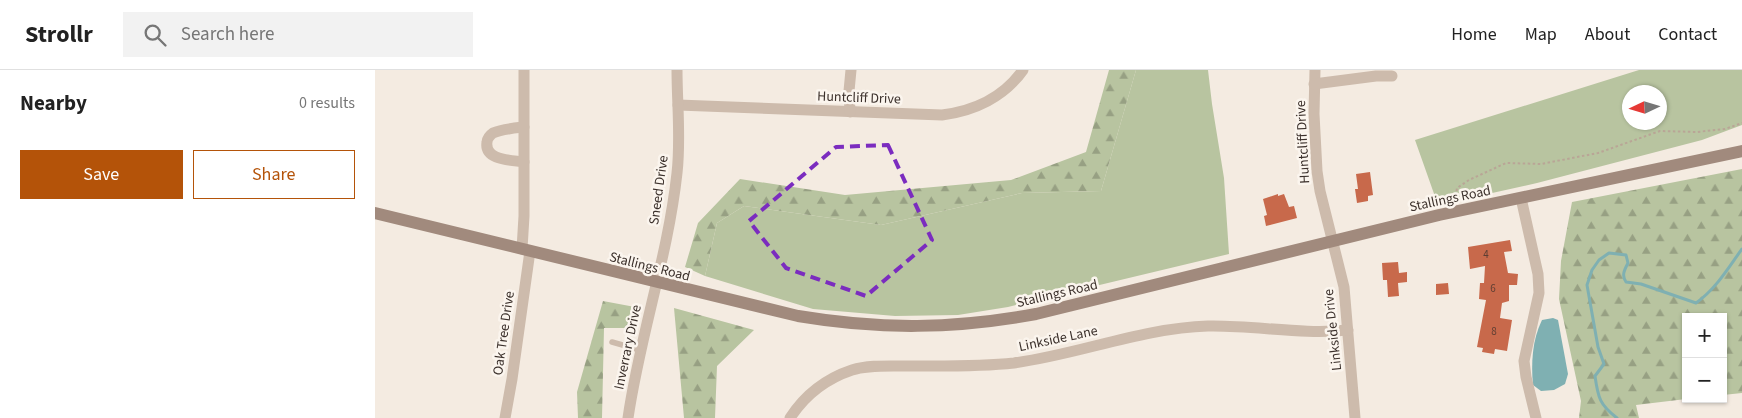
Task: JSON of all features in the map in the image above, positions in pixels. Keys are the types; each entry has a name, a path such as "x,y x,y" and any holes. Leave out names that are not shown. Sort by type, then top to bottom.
{"street":[{"name":"Oak Tree Drive","path":"505,418 511,388 526,250 524,70"},
{"name":"Sneed Drive","path":"657,283 677,178 677,70"},
{"path":"851,70 849,91 851,112"},
{"name":"Huntcliff Drive","path":"678,105 931,115 954,114 986,103 999,95 1023,70"},
{"name":"Huntcliff Drive","path":"1315,70 1317,171 1332,240"},
{"path":"1314,84 1376,76 1392,76"},
{"path":"524,126 493,134 486,144 489,152 501,159 525,162"},
{"name":"Stallings Road","path":"375,213 771,311 827,321 886,327 949,326 994,322 1036,314 1456,211 1742,151"},
{"path":"1521,198 1538,274 1539,293 1524,362 1536,418"},
{"name":"Linkside Drive","path":"1332,240 1344,287 1355,418"},
{"name":"Inverrary Drive","path":"628,418 634,374 657,283"},
{"name":"Linkside Lane","path":"790,418 804,399 814,390 854,370 880,366 1014,363 1155,332 1189,327 1227,326 1313,332 1349,330"}],"lane":[{"path":"612,342 640,350"}],"path":[{"path":"1456,211 1455,197 1457,188 1469,180 1506,163 1541,164 1598,153 1660,131 1697,132 1725,129 1742,123"}],"highlighted area":[{"path":"888,145 932,240 866,296 786,268 749,221 836,147"}],"green space":[{"path":"1109,70 1136,70 1101,191 1022,193 881,225 744,206 717,223 705,276 685,267 698,223 740,179 845,195 1011,180 1086,152"},
{"path":"1136,70 1208,70 1224,178 1229,254 1008,307 958,315 895,316 813,309 705,276 717,223 744,206 881,225 1022,193 1101,191"},
{"path":"1639,70 1742,70 1742,125 1702,140 1537,183 1438,205 1415,140"},
{"path":"1742,169 1742,393 1727,395 1727,313 1682,313 1682,399 1636,405 1639,418 1579,418 1581,401 1559,299 1561,261 1572,202"},
{"path":"603,301 635,307 628,328 604,328 602,418 578,418 577,392"},
{"path":"674,308 754,330 717,366 715,418 684,418"}],"water":[{"path":"1553,318 1558,320 1568,374 1565,384 1554,390 1541,391 1533,385 1532,360 1534,344 1542,320"}],"building":[{"path":"1370,172 1373,195 1368,196 1368,201 1357,203 1355,189 1358,189 1356,174"},
{"path":"1278,194 1278,196 1284,194 1289,207 1294,206 1297,218 1266,226 1264,216 1267,215 1263,199"},
{"path":"1510,240 1512,251 1504,252 1508,273 1518,274 1517,285 1509,285 1509,301 1502,303 1500,318 1512,320 1507,351 1495,349 1494,354 1482,352 1483,348 1477,347 1486,300 1479,299 1480,283 1484,283 1485,266 1470,269 1468,247"},
{"path":"1398,262 1399,273 1407,272 1407,282 1398,283 1399,296 1388,297 1387,280 1383,280 1382,263"},
{"path":"1448,283 1449,294 1436,295 1436,284"}],"waterway":[{"path":"1617,418 1603,405 1597,390 1595,376 1604,364 1598,347 1587,285 1592,270 1599,260 1609,253 1626,255 1628,263 1624,274 1626,282 1641,284 1696,303 1716,285 1742,249"}]}
